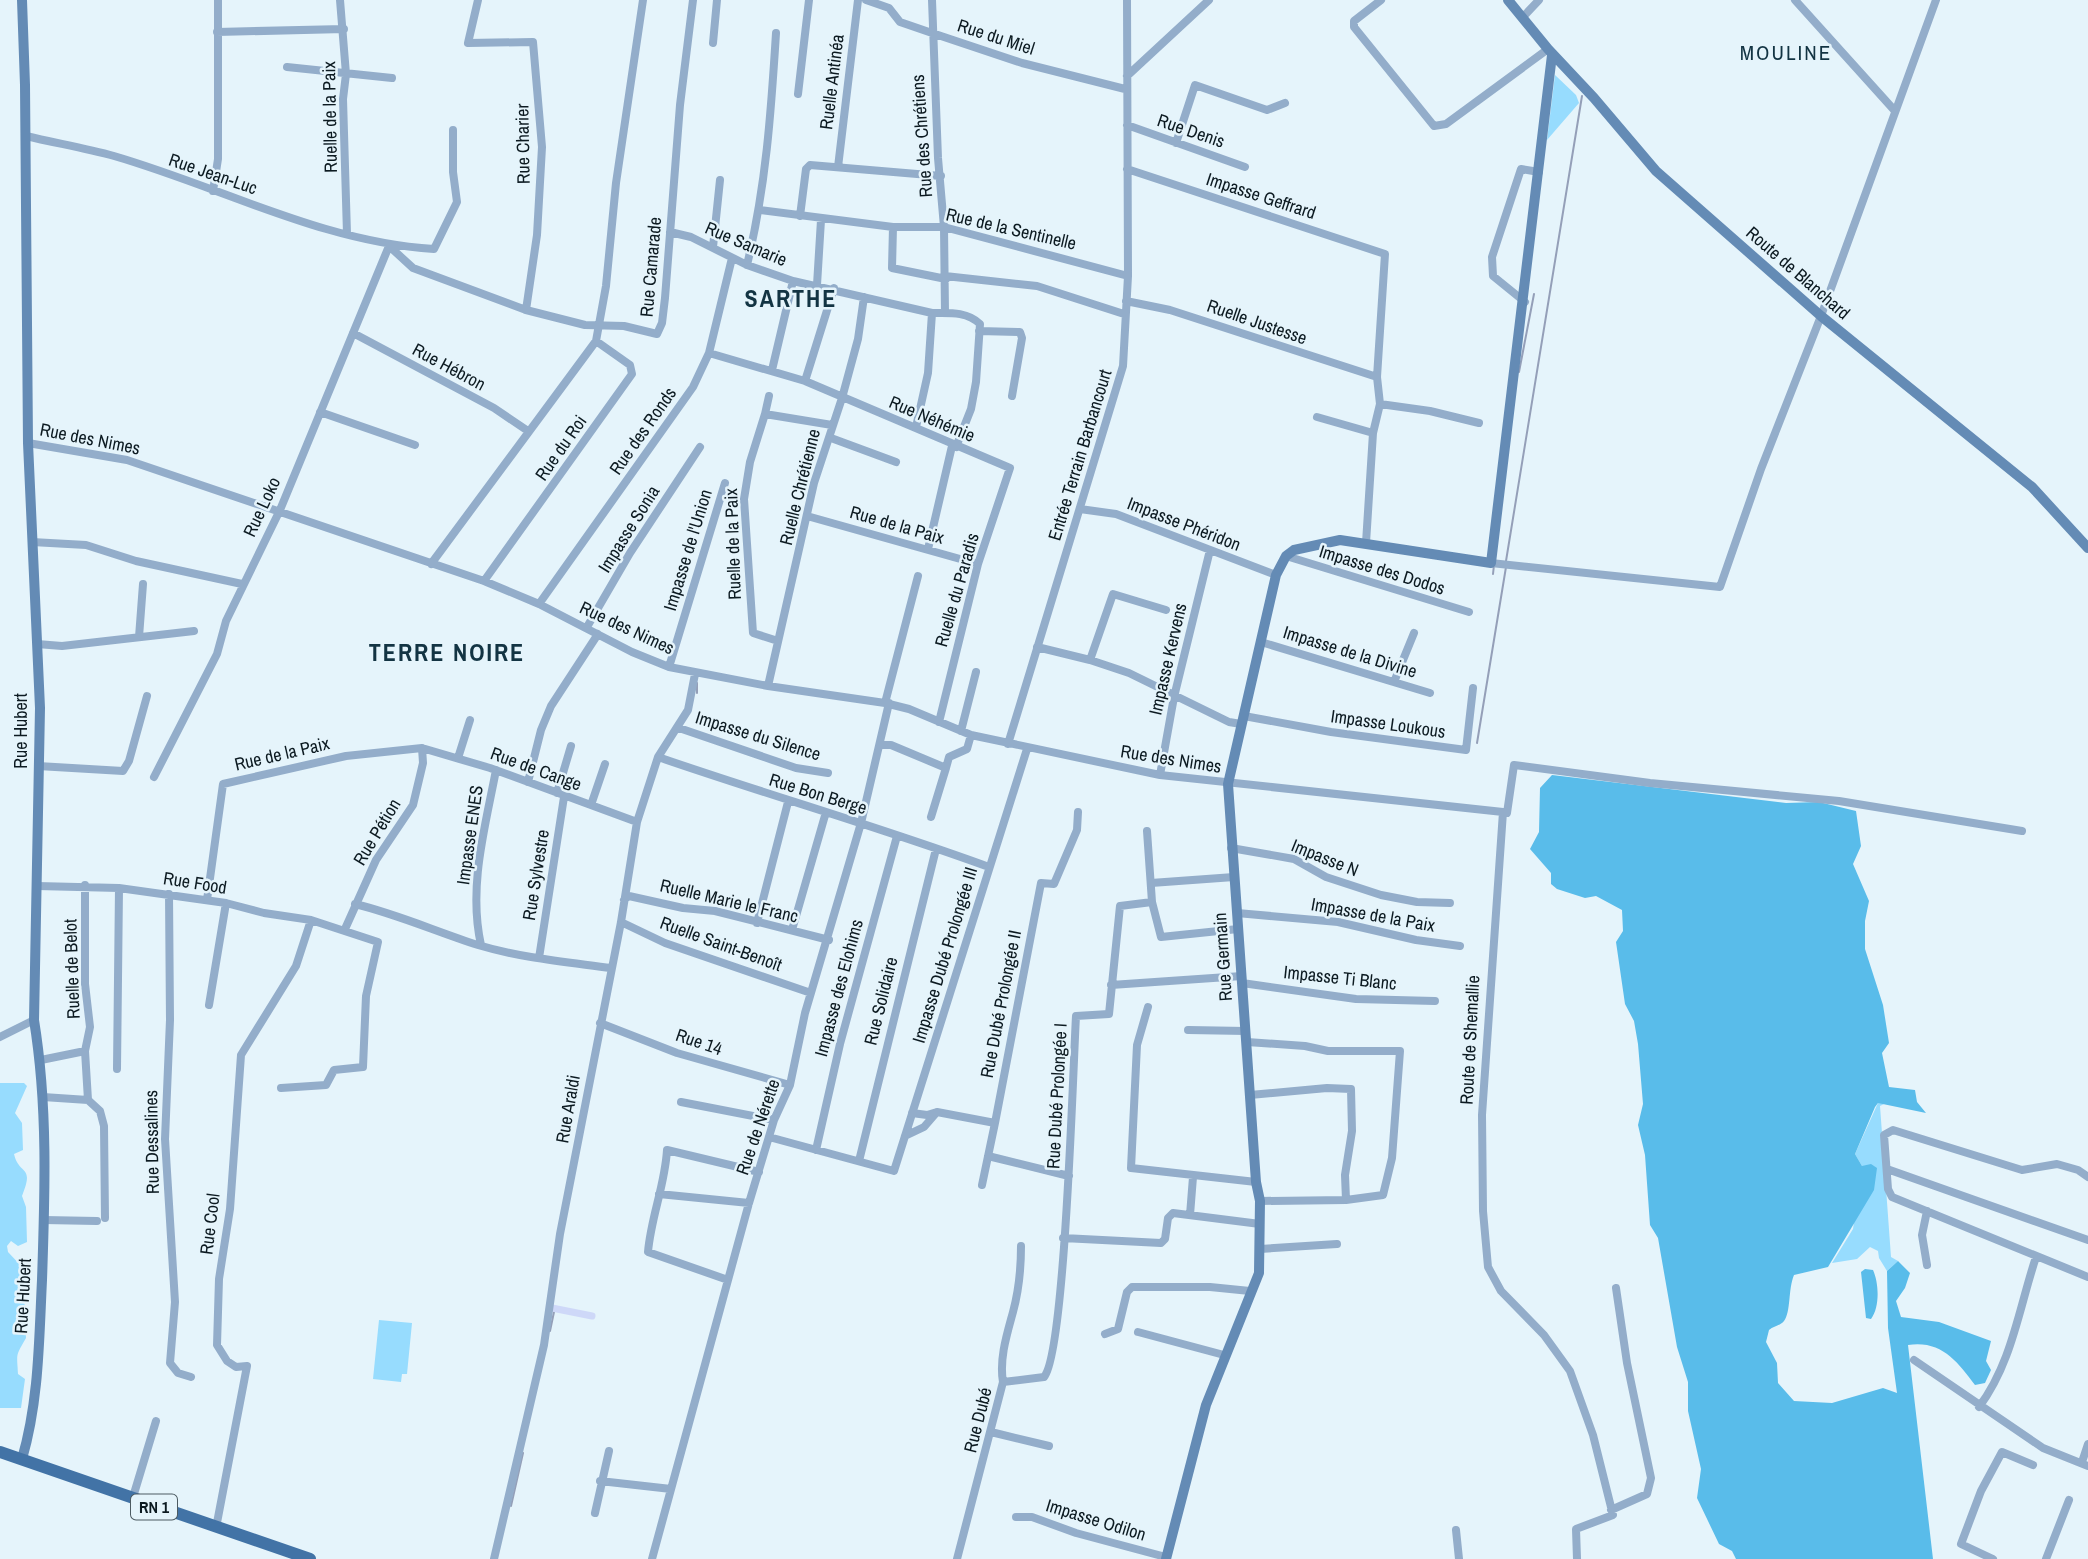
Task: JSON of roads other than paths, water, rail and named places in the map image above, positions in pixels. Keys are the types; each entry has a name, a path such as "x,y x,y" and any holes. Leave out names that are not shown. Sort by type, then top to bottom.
{"main road":[{"name":"RN 1","path":"0,1452 310,1559"}],"street":[{"name":"Rue Hubert","path":"22,0 26,136 28,443 37,644 34,1020 41,1060 43,1097 44,1220 34,1406 22,1459"},
{"path":"213,191 218,159 218,0"},
{"name":"Ruelle de la Paix","path":"340,0 346,74 343,99 347,234"},
{"name":"Rue Charier","path":"478,0 468,43 533,42 537,59 542,147 537,235 526,310"},
{"path":"432,564 596,341 601,326 616,183 643,0"},
{"name":"Rue Camarade","path":"389,246 413,268 526,310 585,325 624,326 653,334 660,330 680,105 693,0"},
{"path":"713,43 717,0"},
{"path":"798,94 809,0"},
{"name":"Ruelle Antinéa","path":"838,167 858,0"},
{"name":"Rue du Miel","path":"866,0 889,8 900,22 932,33 1022,63 1125,89"},
{"name":"Rue des Chrétiens","path":"932,0 944,227 945,312"},
{"name":"Entrée Terrain Barbancourt","path":"1008,744 1123,366 1128,276 1126,0"},
{"path":"1127,76 1209,0"},
{"path":"1381,0 1354,21 1354,27 1434,126 1446,124 1550,52"},
{"name":"Route de Blanchard","path":"1508,0 1656,172 1821,316 2032,487 2088,548"},
{"path":"1523,17 1539,0"},
{"path":"1795,0 1895,111"},
{"path":"1286,556 1294,550 1340,540 1494,563 1720,587 1760,469 1821,316 1936,0"},
{"path":"217,32 344,29"},
{"path":"747,265 760,210 772,129 776,33"},
{"path":"1494,563 1525,302 1550,52"},
{"path":"287,67 392,78"},
{"path":"1176,143 1195,85 1267,110 1285,103"},
{"name":"Rue Denis","path":"1127,125 1245,167"},
{"path":"389,246 435,249 457,202 453,172 453,130"},
{"name":"Rue Jean-Luc","path":"26,136 114,156 213,191 389,246"},
{"path":"800,216 807,167 941,176"},
{"name":"Impasse Geffrard","path":"1127,169 1385,254 1377,377"},
{"path":"1525,302 1493,276 1492,259 1521,169 1539,172"},
{"path":"713,247 720,180"},
{"name":"Rue de la Sentinelle","path":"760,210 821,220 893,227 944,227 1128,276"},
{"path":"817,285 821,220"},
{"path":"893,227 892,268 945,277 1037,286 1124,314"},
{"name":"Rue Samarie","path":"670,232 713,247 747,265 793,281 834,288 905,309 945,312"},
{"name":"Rue Loko","path":"154,777 217,654 226,621 280,510 389,246"},
{"name":"Rue des Ronds","path":"539,604 688,397 709,353 732,258"},
{"path":"772,370 793,281"},
{"path":"805,381 834,288"},
{"name":"Ruelle Chrétienne","path":"768,687 814,483 831,438 832,425 858,339 864,297"},
{"name":"Ruelle Justesse","path":"1126,301 1182,314 1377,377"},
{"path":"928,549 954,447 971,409 976,382 980,324 975,319 945,312"},
{"path":"916,427 928,373 932,313"},
{"path":"979,331 1020,332 1022,338 1012,396"},
{"name":"Rue Hébron","path":"353,332 494,408 528,431"},
{"name":"Rue du Roi","path":"485,581 632,374 630,365 596,341"},
{"name":"Rue Néhémie","path":"709,353 805,381 916,427 954,447 1010,468"},
{"path":"1366,543 1373,433 1380,404 1377,377"},
{"path":"769,396 765,414 832,425"},
{"path":"1380,404 1430,411 1479,423"},
{"path":"320,412 415,445"},
{"name":"Ruelle de la Paix","path":"765,414 750,462 744,499 745,523 753,633 778,641"},
{"path":"1317,417 1373,433"},
{"path":"831,438 896,462"},
{"name":"Rue des Nimes","path":"28,443 127,460 485,581 669,667 768,687 887,703 971,735 1027,749 1160,775 1228,784"},
{"name":"Impasse Sonia","path":"587,628 630,553 700,447"},
{"name":"Ruelle du Paradis","path":"939,722 978,564 1010,468"},
{"name":"Impasse de l'Union","path":"669,667 725,483"},
{"name":"Impasse Phéridon","path":"1080,509 1116,514 1276,575"},
{"name":"Rue de la Paix","path":"807,516 978,564"},
{"path":"32,542 86,545 136,561 242,584"},
{"name":"Impasse Kervens","path":"1160,775 1174,697 1210,550"},
{"name":"Rue Germain","path":"1166,1558 1196,1437 1224,1355 1259,1273 1260,1202 1256,1182 1247,1037 1230,848 1228,784 1276,575 1286,556"},
{"name":"Impasse des Dodos","path":"1286,556 1469,612"},
{"name":"Rue de Nérette","path":"652,1559 749,1203 774,1120 790,1085 811,993 829,940 861,823 918,576"},
{"path":"139,637 143,584"},
{"path":"1090,660 1113,594 1166,610"},
{"path":"37,644 62,646 194,631"},
{"path":"1394,682 1414,633"},
{"path":"528,782 541,730 551,706 598,634"},
{"name":"Impasse de la Divine","path":"1261,642 1430,693"},
{"name":"Impasse Loukous","path":"1037,648 1090,660 1129,673 1229,722 1243,720 1331,732 1466,755 1473,688"},
{"path":"961,731 976,672"},
{"name":"Rue Araldi","path":"494,1559 544,1345 560,1234 621,922 637,822 658,757 688,710 695,674"},
{"path":"38,765 123,771 130,761 147,696"},
{"path":"458,758 470,720"},
{"name":"Impasse du Silence","path":"679,728 796,768 828,773"},
{"path":"931,817 949,757 967,749 971,735"},
{"path":"880,745 891,745 946,768"},
{"name":"Rue Sylvestre","path":"539,958 561,795 571,747"},
{"name":"Rue de la Paix","path":"207,900 223,784 346,756 422,748"},
{"name":"Rue de Cange","path":"422,748 496,770 637,822"},
{"name":"Rue Pétion","path":"345,929 376,860 413,805 423,763 422,748"},
{"name":"Impasse Dubé Prolongée III","path":"859,1161 894,1171 1027,749"},
{"name":"Rue Bon Berge","path":"658,757 989,867"},
{"path":"591,805 604,764"},
{"name":"Route de Shemallie","path":"1612,1512 1593,1436 1570,1371 1544,1335 1501,1291 1488,1267 1483,1211 1482,1115 1503,812 1507,813 1514,765 1650,783 1839,801 2022,831"},
{"name":"Impasse ENES","path":"481,946 476,923 478,865 496,770"},
{"path":"1228,784 1359,794 1503,812"},
{"path":"757,923 788,802"},
{"path":"792,930 825,812"},
{"name":"Rue Dubé Prolongée II","path":"995,1123 1041,883 1054,884 1077,830 1078,812"},
{"path":"1147,831 1152,902 1161,937 1238,929"},
{"name":"Impasse des Elohims","path":"816,1150 840,1044 897,836"},
{"name":"Impasse N","path":"1230,848 1294,859 1326,877 1381,895 1417,902 1450,903"},
{"name":"Rue Solidaire","path":"859,1161 936,849"},
{"path":"1151,883 1234,877"},
{"name":"Rue Food","path":"37,886 85,885 119,888 226,903 264,913 311,920 378,942 366,996 363,1067 334,1070 326,1085 281,1088"},
{"name":"Ruelle de Belot","path":"44,1220 101,1219 104,1126 100,1111 88,1100 85,1051 90,1027 85,984 85,885"},
{"path":"117,1069 119,888"},
{"name":"Rue Dessalines","path":"169,894 170,1020 165,1139 175,1302 170,1363 178,1373 191,1377"},
{"name":"Ruelle Marie le Franc","path":"624,900 629,896 656,900 829,940"},
{"name":"Rue Dubé Prolongée I","path":"1003,1382 1044,1377 1049,1369 1058,1316 1069,1176 1076,1016 1109,1014 1120,906 1152,902"},
{"path":"209,1005 226,903"},
{"path":"355,904 391,913 481,946 539,958 611,968"},
{"name":"Impasse de la Paix","path":"1237,913 1338,922 1416,940 1460,946"},
{"name":"Rue Cool","path":"216,1528 247,1366 236,1367 227,1361 217,1345 219,1279 230,1209 241,1055 296,966 311,920"},
{"name":"Ruelle Saint-Benoît","path":"621,922 665,943 811,993"},
{"name":"Impasse Ti Blanc","path":"1111,985 1242,980 1356,999 1435,1001"},
{"path":"1148,1007 1137,1045 1131,1168 1256,1182"},
{"path":"0,1037 34,1020"},
{"name":"Rue 14","path":"600,1023 677,1053 790,1085"},
{"path":"1188,1030 1328,1051 1400,1051 1392,1158 1383,1195 1346,1200 1260,1202"},
{"path":"41,1060 85,1051"},
{"path":"1250,1095 1327,1088 1351,1089 1352,1131 1345,1175 1346,1200"},
{"path":"43,1097 88,1100"},
{"path":"681,1102 774,1120"},
{"path":"905,1136 925,1127 937,1112"},
{"path":"912,1113 928,1115 937,1112 995,1123 982,1185"},
{"path":"2088,1177 2078,1170 2057,1164 2022,1170 1893,1130 1888,1131 1883,1141 1888,1189 1892,1197 2088,1277"},
{"path":"769,1137 859,1161"},
{"path":"728,1280 648,1252 659,1194 665,1178 668,1149 759,1172"},
{"path":"988,1156 1069,1176"},
{"path":"1887,1169 2088,1240"},
{"path":"1190,1215 1193,1177"},
{"path":"659,1194 749,1203"},
{"path":"1927,1211 1922,1235 1927,1265"},
{"path":"1063,1238 1161,1243 1165,1239 1168,1218 1173,1213 1260,1224"},
{"path":"1260,1250 1337,1244"},
{"name":"Rue Dubé","path":"957,1559 1003,1382 1001,1372 1007,1327 1021,1273 1021,1246"},
{"path":"1979,1407 1995,1385 2007,1356 2036,1256"},
{"path":"1105,1334 1118,1329 1127,1292 1132,1287 1210,1287 1250,1291"},
{"path":"1577,1559 1576,1529 1647,1494 1651,1478 1627,1363 1616,1288"},
{"path":"1138,1332 1224,1355"},
{"path":"1914,1360 1979,1407 2051,1453 2085,1464 2088,1444"},
{"path":"133,1497 156,1421"},
{"path":"991,1432 1049,1446"},
{"path":"595,1513 600,1481 609,1451"},
{"path":"1993,1559 1961,1544 1981,1491 2002,1452 2033,1465"},
{"path":"600,1481 671,1489"},
{"path":"2046,1559 2069,1500"},
{"name":"Impasse Odilon","path":"1016,1517 1032,1517 1076,1533 1166,1558"},
{"path":"1456,1530 1459,1559"}],"waterway":[{"path":"1506,561 1582,96"},
{"path":"1519,372 1534,294"},
{"path":"1493,574 1494,565"},
{"path":"1477,743 1506,567"},
{"path":"697,683 697,693"},
{"path":"552,1308 592,1316"},
{"path":"550,1331 554,1312"},
{"path":"511,1506 523,1453"}],"district":[{"name":"MOULINE","path":"1786,53"},
{"name":"SARTHE","path":"791,299"},
{"name":"TERRE NOIRE","path":"447,653"}]}
